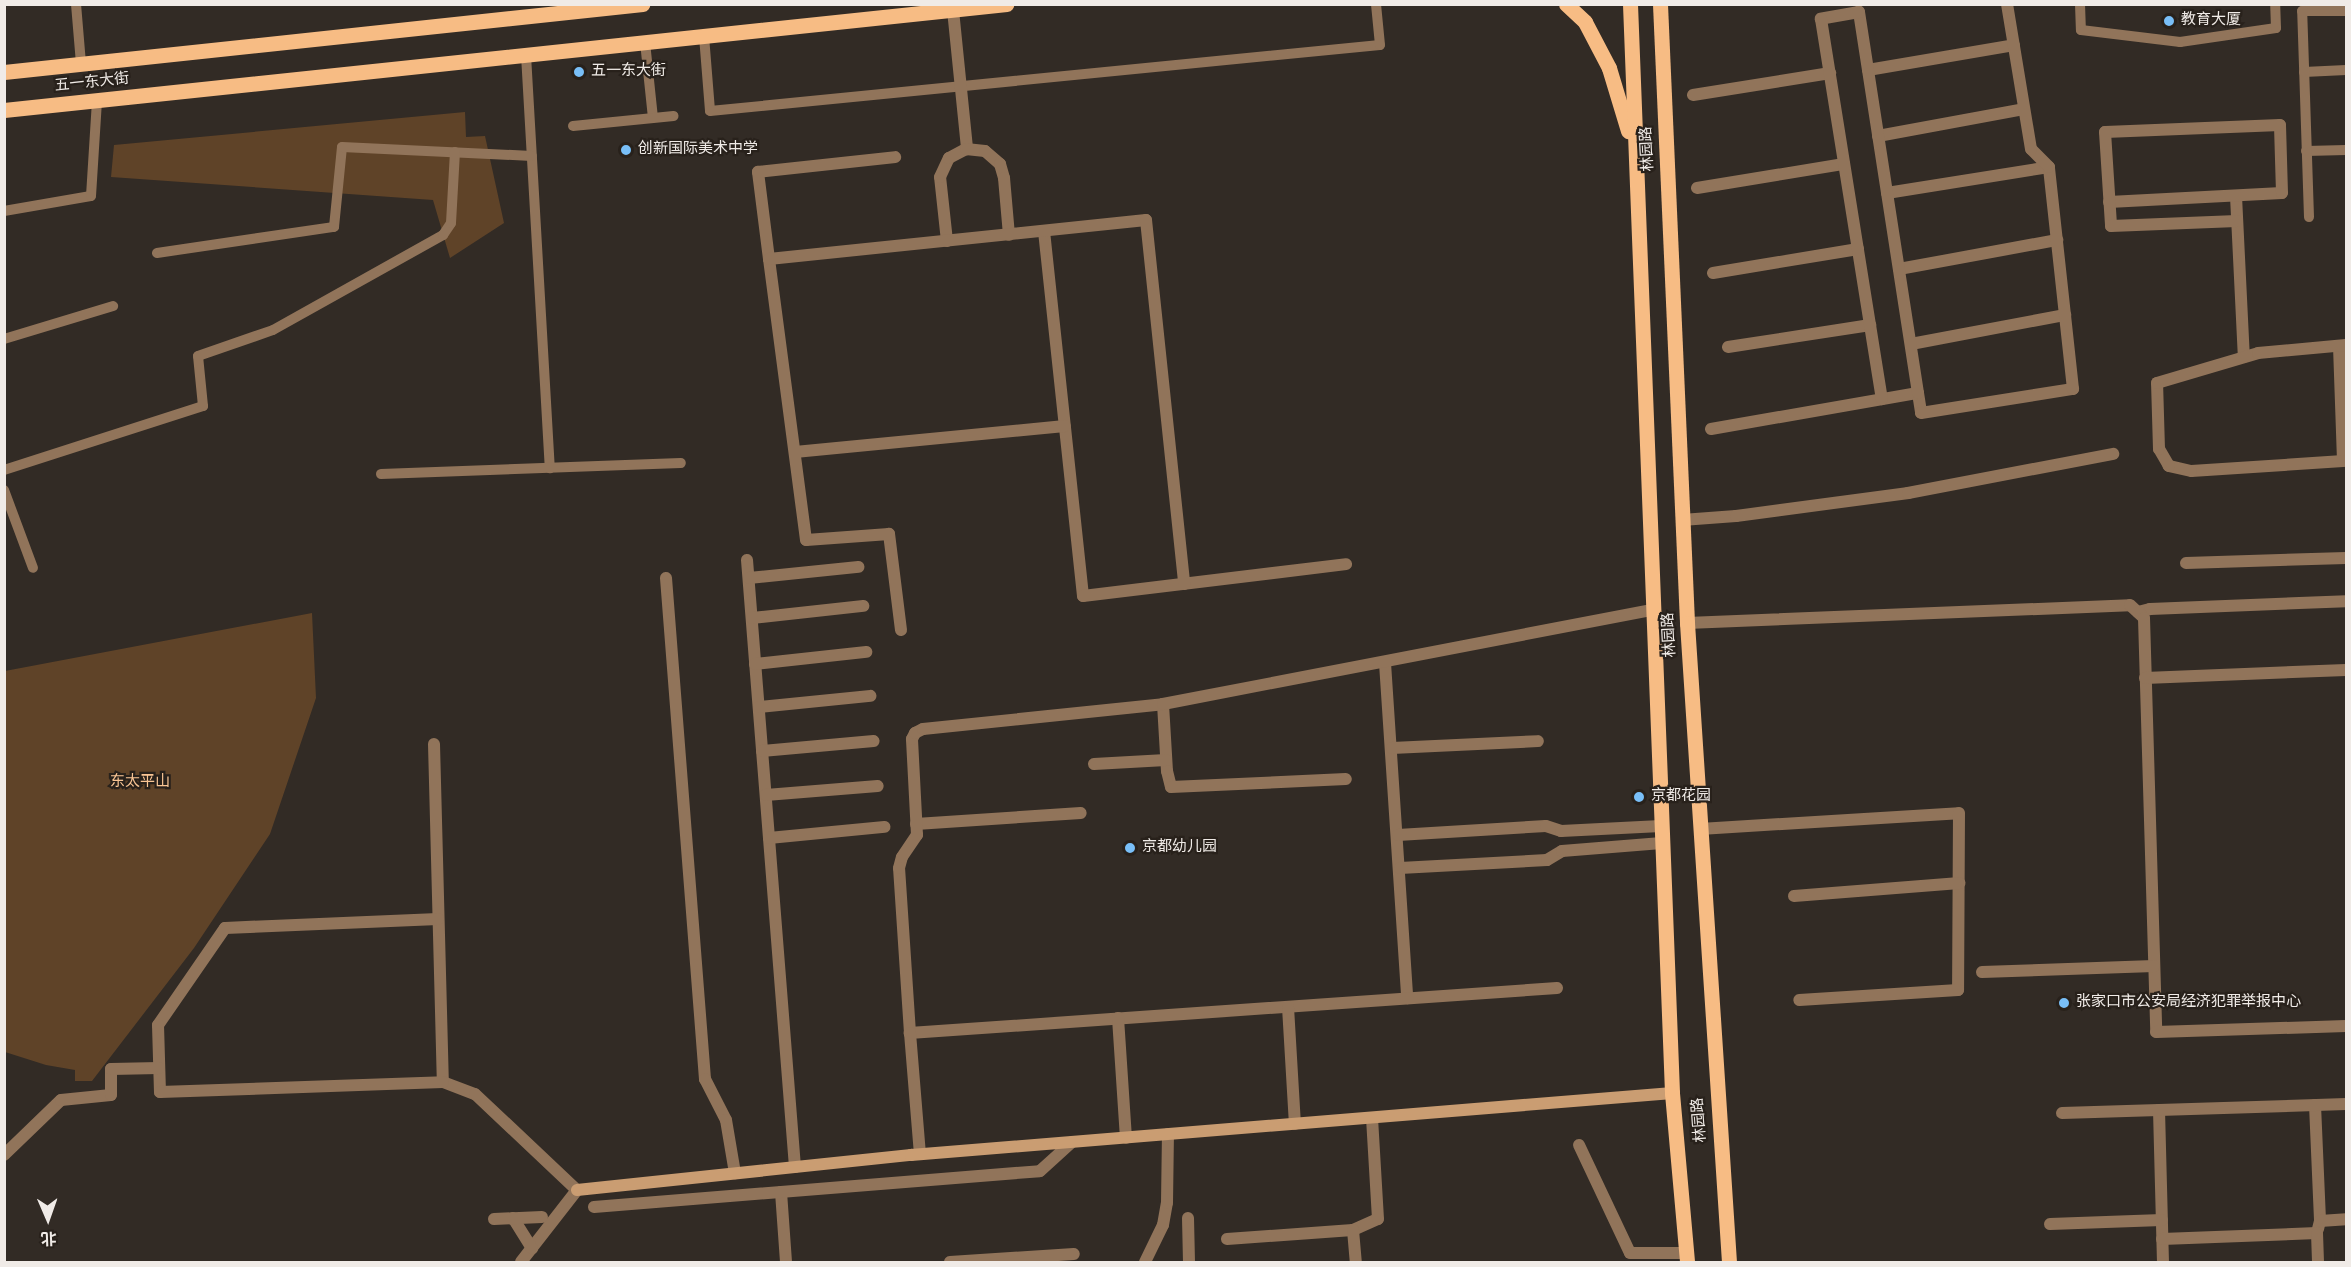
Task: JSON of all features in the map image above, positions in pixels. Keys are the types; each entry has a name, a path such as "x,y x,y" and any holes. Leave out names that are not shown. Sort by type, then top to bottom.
{"main road":[{"name":"五一东大街","path":"4,72 642,4"},
{"name":"五一东大街","path":"4,110 1006,4"},
{"path":"1566,4 1585,22 1609,68 1634,153"},
{"name":"林园路","path":"1630,4 1672,1093 1687,1258"},
{"name":"林园路","path":"1660,4 1687,622 1729,1263"}],"street":[{"path":"1882,399 1821,19 1839,10 1859,12 1921,413 2073,388 2049,166 2031,149 2007,4"},
{"path":"953,10 967,149"},
{"path":"1868,70 2014,45"},
{"path":"1693,96 1830,73"},
{"path":"1878,135 2024,109"},
{"path":"2109,202 2282,193 2280,125 2105,132 2109,202 2111,226 2237,221"},
{"path":"947,241 940,177 949,158 967,149 985,151 1000,164 1004,178 1009,235"},
{"path":"895,157 758,172 806,540 889,534 901,630"},
{"path":"1697,188 1844,164"},
{"path":"1887,193 2049,166"},
{"path":"2236,196 2244,357"},
{"path":"769,259 1146,220 1184,584"},
{"path":"1044,231 1083,596 1346,564"},
{"path":"1899,269 2057,240"},
{"path":"1713,273 1858,249"},
{"path":"1911,344 2065,315"},
{"path":"1728,346 1870,325"},
{"path":"2343,345 2343,460 2191,471 2169,466 2159,449 2157,383 2258,353 2343,345"},
{"path":"1711,429 1918,393"},
{"path":"795,452 1065,426"},
{"path":"1682,520 1736,516 1908,493 2113,454"},
{"path":"2186,563 2346,558"},
{"path":"747,560 795,1167"},
{"path":"749,578 858,567"},
{"path":"666,578 705,1079 726,1120 735,1173"},
{"path":"2138,612 2150,609 2346,601"},
{"path":"1687,622 2130,605 2144,618 2156,1032 2346,1026"},
{"path":"752,618 863,606"},
{"path":"920,1154 900,868 902,857 915,841 911,748 915,733 923,729 1163,704 1652,610"},
{"path":"755,664 866,652"},
{"path":"1385,663 1407,998"},
{"path":"2145,678 2346,670"},
{"path":"759,707 870,696"},
{"path":"1163,704 1166,760 1171,786 1346,779"},
{"path":"762,751 874,741"},
{"path":"1392,748 1538,741"},
{"path":"434,744 443,1082"},
{"path":"1095,764 1166,760"},
{"path":"766,795 878,786"},
{"path":"916,824 1081,813"},
{"path":"1700,829 1959,813 1958,990 1799,1000"},
{"path":"1398,835 1546,826 1561,831 1661,826"},
{"path":"769,838 884,827"},
{"path":"1400,868 1548,860 1562,851 1662,843"},
{"path":"1794,896 1959,883"},
{"path":"438,919 225,928 158,1025 160,1092 443,1082 475,1094 577,1190"},
{"path":"1982,972 2154,966"},
{"path":"910,1033 1557,988"},
{"path":"1288,1006 1295,1124"},
{"path":"1118,1018 1126,1138"},
{"path":"4,1155 61,1100 111,1095 111,1069 159,1068"},
{"path":"521,1263 577,1190 920,1154 1672,1093"},
{"path":"2062,1113 2346,1104"},
{"path":"2315,1105 2312,1137 2319,1227 2318,1263"},
{"path":"2159,1110 2163,1263"},
{"path":"1227,1239 1353,1230 1378,1219 1372,1118"},
{"path":"1145,1263 1163,1225 1167,1203 1168,1134"},
{"path":"594,1208 1040,1171 1072,1142"},
{"path":"1579,1145 1630,1253 1687,1258"},
{"path":"781,1192 786,1263"},
{"path":"494,1219 542,1216"},
{"path":"513,1218 532,1248"},
{"path":"1188,1218 1189,1263"},
{"path":"2050,1224 2162,1220"},
{"path":"2162,1239 2319,1227 2346,1220"},
{"path":"1353,1230 1356,1263"},
{"path":"950,1263 1074,1254"}],"lane":[{"path":"76,4 81,64"},
{"path":"704,36 710,111 1380,45 1376,4"},
{"path":"2080,4 2081,30 2180,42 2276,28 2275,4"},
{"path":"2309,217 2302,11 2346,11"},
{"path":"645,42 653,118"},
{"path":"526,55 550,468"},
{"path":"2304,72 2346,70"},
{"path":"4,211 91,196 97,100"},
{"path":"573,126 674,116"},
{"path":"157,253 334,227 342,147 532,156"},
{"path":"2307,151 2346,150"},
{"path":"4,470 202,406 198,357 273,330 443,235 452,223 455,152"},
{"path":"4,339 113,306"},
{"path":"381,474 681,463"},
{"path":"4,490 33,568"}],"green space":[{"path":"465,112 466,137 485,136 504,223 450,258 433,200 111,177 114,145"},
{"name":"东太平山","path":"312,613 316,698 270,834 194,948 92,1081 75,1081 75,1070 46,1065 5,1052 5,671"}],"place":[{"name":"教育大厦","path":"2169,21"},
{"name":"五一东大街","path":"579,72"},
{"name":"创新国际美术中学","path":"626,150"},
{"name":"京都花园","path":"1639,797"},
{"name":"京都幼儿园","path":"1130,848"},
{"name":"张家口市公安局经济犯罪举报中心","path":"2064,1003"}]}
